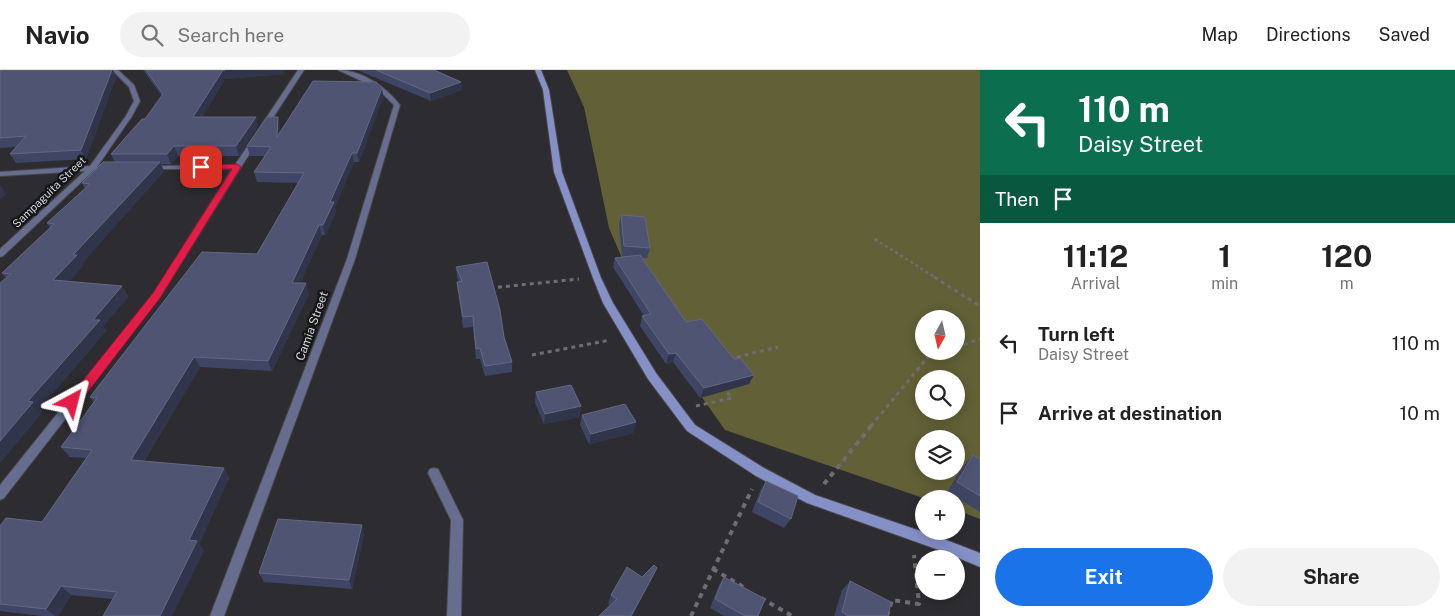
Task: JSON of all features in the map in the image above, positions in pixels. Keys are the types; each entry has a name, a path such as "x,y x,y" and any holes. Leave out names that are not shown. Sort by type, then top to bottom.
{"main road":[{"path":"538,70 546,90 558,172 597,278 608,303 652,376 691,428 760,472 811,500 980,560"}],"street":[{"name":"Sampaguita Street","path":"0,254 92,168 129,116 137,101 132,86 115,70"},
{"path":"0,494 157,296 237,167 302,70"},
{"name":"Camia Street","path":"217,616 351,259 397,105 387,91 341,70"},
{"path":"140,168 237,167"},
{"path":"0,174 102,168"},
{"path":"434,473 457,520 454,616"}],"path":[{"path":"875,239 980,306"},
{"path":"489,288 597,278"},
{"path":"532,355 628,336"},
{"path":"965,344 980,339"},
{"path":"723,360 778,347"},
{"path":"811,500 926,360"},
{"path":"678,410 732,398 721,384"},
{"path":"691,616 760,472"},
{"path":"887,616 892,600 919,604 912,535"},
{"path":"714,570 792,616"}],"shaded area":[{"path":"567,70 980,70 980,519 965,513 965,490 915,490 915,495 725,430 651,325 609,228 584,107"}],"building":[{"path":"0,70 112,70 81,150 10,154 26,136 0,138"},
{"path":"146,70 223,70 193,117 256,117 236,146 174,146 167,154 111,154 142,119 145,119 163,94"},
{"path":"376,70 434,70 461,82 430,93"},
{"path":"313,81 376,82 382,88 357,153 352,153 330,202 334,202 323,225 319,225 292,283 306,283 268,361 194,357 131,460 224,468 189,540 197,541 160,616 103,616 117,592 61,586 46,609 0,604 0,526 6,518 42,522 92,450 61,447 97,398 90,397 202,252 257,254 304,173 254,172 271,147 247,146 267,117 278,117 277,137"},
{"path":"103,162 160,162 73,255 77,255 53,280 122,286 93,320 100,320 28,401 33,402 0,441 0,283 11,274 2,273 54,224 47,223 90,184 82,183"},
{"path":"621,215 645,217 650,248 624,246"},
{"path":"640,255 686,322 702,319 734,359 740,358 754,375 704,388 676,353 669,354 642,316 651,314 615,258"},
{"path":"487,262 500,310 504,337 512,362 485,366 480,348 476,349 473,316 463,317 457,282 462,281 456,267"},
{"path":"571,385 581,406 545,414 536,392"},
{"path":"625,404 636,422 591,434 582,415"},
{"path":"973,455 980,459 980,496 957,482 958,480 965,480 965,468"},
{"path":"766,481 798,496 791,519 758,502"},
{"path":"278,519 362,525 349,580 259,573"},
{"path":"654,565 657,568 631,616 599,616 617,599 611,595 627,567 642,577"},
{"path":"724,577 765,599 758,616 745,616 715,599"},
{"path":"850,581 891,602 888,616 848,616 842,612"}],"route":[{"path":"72,402 157,296 237,167 201,167"}]}
